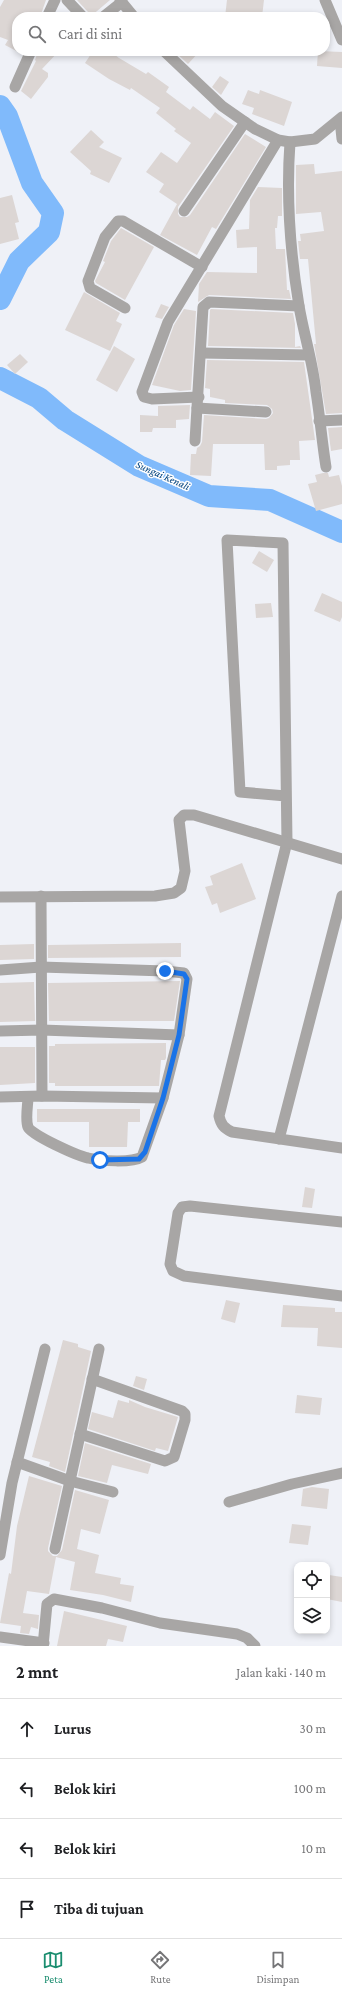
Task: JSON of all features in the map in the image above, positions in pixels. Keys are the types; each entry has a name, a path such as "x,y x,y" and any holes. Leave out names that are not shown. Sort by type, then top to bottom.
{"street":[{"path":"49,12 55,0"},
{"path":"67,0 78,12"},
{"path":"324,0 329,12"},
{"path":"109,12 121,1 130,12"},
{"path":"330,13 342,40"},
{"path":"15,86 29,56"},
{"path":"169,56 222,106 245,122 278,140 290,142 315,139 341,119"},
{"path":"341,119 342,139"},
{"path":"184,211 245,122"},
{"path":"198,397 152,399 144,396 142,392 168,322 278,140"},
{"path":"290,142 287,183 292,254 299,306 316,392 318,421 326,467"},
{"path":"125,308 90,288 88,281 105,237 118,221 123,221 202,267"},
{"path":"195,441 202,353 203,307 206,303 299,306"},
{"path":"202,353 308,355"},
{"path":"197,408 266,412"},
{"path":"318,421 342,420"},
{"path":"286,796 240,792 227,540 283,543 287,842 219,1116 220,1123 224,1128 232,1132 342,1148"},
{"path":"0,897 155,896 174,893 181,888 185,871 179,820 184,815 194,815 342,859"},
{"path":"41,896 42,1096"},
{"path":"279,1139 342,896"},
{"path":"0,970 42,967 165,971 184,974 187,979 179,1035 163,1098 142,1157 139,1159 120,1161 87,1158 32,1132 28,1127 28,1097"},
{"path":"0,1032 42,1030 179,1035"},
{"path":"0,1097 42,1096 163,1098"},
{"path":"342,1222 190,1206 182,1207 178,1213 170,1264 173,1271 184,1276 342,1296"},
{"path":"0,1555 12,1483 45,1349"},
{"path":"55,1549 99,1349"},
{"path":"80,1434 165,1461 174,1457 185,1420 185,1414 182,1411 92,1379"},
{"path":"17,1462 70,1481 113,1492"},
{"path":"229,1502 292,1484 342,1472"},
{"path":"0,1637 44,1645 47,1604 49,1601 54,1599 102,1608 170,1624 237,1634 247,1638 255,1646"}],"building":[{"path":"4,0 46,0 42,12 12,12 12,49 5,45 8,40 0,37 0,7"},
{"path":"77,0 110,0 96,12 88,12"},
{"path":"227,0 264,0 263,12 226,12"},
{"path":"330,52 342,52 342,68 317,66 318,56 330,56"},
{"path":"36,56 54,56 42,69 48,73 48,77 31,99 21,91 36,61"},
{"path":"90,56 116,56 146,74 148,72 169,87 166,92 190,110 193,106 210,119 215,112 234,126 178,207 178,214 180,217 187,217 190,215 245,134 266,147 216,229 212,227 197,255 160,235 177,204 159,192 164,184 146,172 161,152 177,163 191,143 174,131 176,129 156,113 160,108 131,88 130,90 109,79 85,63"},
{"path":"179,56 195,56 188,64"},
{"path":"220,76 229,82 221,95 212,87"},
{"path":"248,90 259,94 260,90 292,102 284,126 252,114 254,108 242,104"},
{"path":"91,130 104,142 99,147 122,158 109,183 90,174 91,171 70,152"},
{"path":"314,164 315,174 342,171 342,413 326,414 314,344 316,344 308,259 300,259 298,241 301,241 300,234 324,231 321,212 296,214 296,165"},
{"path":"258,187 282,188 282,216 278,216 277,228 275,228 276,249 285,249 287,290 289,290 291,299 209,295 198,302 199,284 207,272 257,273 257,247 237,248 236,230 249,229 250,200"},
{"path":"12,195 19,222 15,223 19,239 0,244 0,198"},
{"path":"121,228 154,247 125,300 95,281 105,262 103,261 111,241"},
{"path":"84,292 120,313 116,321 122,324 110,351 65,330"},
{"path":"161,304 169,307 162,319 155,317"},
{"path":"184,309 196,311 191,390 180,391 152,385 174,325"},
{"path":"211,309 293,313 295,324 295,347 300,346 301,348 208,346"},
{"path":"114,346 135,359 117,392 96,380"},
{"path":"20,354 28,362 15,374 7,365"},
{"path":"207,360 304,362 315,440 299,441 300,460 290,460 290,465 277,466 277,470 265,470 264,444 213,444 211,476 190,475 191,454 196,454 197,448 202,442 204,415 266,419 273,413 272,409 267,405 225,403 225,400 210,397 210,389 205,388"},
{"path":"190,405 189,419 176,420 176,428 153,428 152,432 140,432 140,415 158,416 158,406"},
{"path":"342,427 342,449 331,451 328,428"},
{"path":"328,473 329,477 339,475 342,486 342,504 316,511 308,484 317,482 315,475"},
{"path":"259,551 274,560 267,572 252,563"},
{"path":"322,593 342,602 342,617 340,622 314,611"},
{"path":"271,603 273,617 256,618 255,604"},
{"path":"242,863 256,899 220,913 217,903 212,905 205,887 213,885 210,876"},
{"path":"181,943 181,957 48,958 48,945"},
{"path":"34,944 34,959 0,960 0,945"},
{"path":"180,981 174,1021 49,1021 48,983"},
{"path":"34,982 35,1021 0,1022 0,983"},
{"path":"166,1043 166,1058 165,1060 161,1060 159,1086 55,1086 55,1083 49,1083 49,1046 55,1046 55,1044"},
{"path":"0,1047 35,1047 35,1083 0,1085"},
{"path":"37,1109 140,1109 140,1122 128,1122 127,1147 89,1147 89,1122 37,1122"},
{"path":"305,1187 315,1189 312,1208 302,1207"},
{"path":"226,1300 240,1303 235,1323 221,1319"},
{"path":"283,1305 335,1308 335,1312 342,1312 342,1348 317,1346 318,1328 281,1327"},
{"path":"63,1340 78,1344 78,1347 91,1351 65,1472 49,1466 50,1462 32,1457"},
{"path":"136,1376 147,1379 144,1390 133,1386"},
{"path":"297,1395 322,1398 320,1415 295,1413"},
{"path":"118,1400 129,1403 129,1400 145,1407 178,1417 168,1451 156,1448 155,1451 88,1429 92,1412 113,1418"},
{"path":"85,1443 151,1464 148,1474 112,1465 107,1483 78,1476"},
{"path":"29,1476 62,1486 48,1548 48,1551 53,1556 57,1556 62,1550 75,1490 109,1500 100,1534 81,1529 77,1549 99,1555 95,1573 121,1578 120,1584 134,1586 131,1602 103,1595 70,1590 75,1562 56,1557 49,1594 27,1591 23,1613 39,1615 38,1629 31,1627 29,1634 20,1633 21,1626 0,1623 9,1573 11,1574 17,1526"},
{"path":"312,1487 329,1489 327,1509 301,1506 303,1489"},
{"path":"292,1524 311,1526 308,1545 289,1543"},
{"path":"330,1575 342,1577 342,1602 330,1600"},
{"path":"64,1611 127,1626 123,1642 108,1639 106,1646 57,1646"}],"waterway":[{"name":"Sungai Kenali","path":"0,106 7,116 32,183 53,213 49,232 19,261 0,299"},
{"name":"Sungai Kenali","path":"0,378 39,398 65,420 139,466 209,496 270,500 342,532"}],"route":[{"path":"100,1160 120,1161 139,1159 145,1152 163,1098 179,1035 187,979 184,974 165,971"}]}
